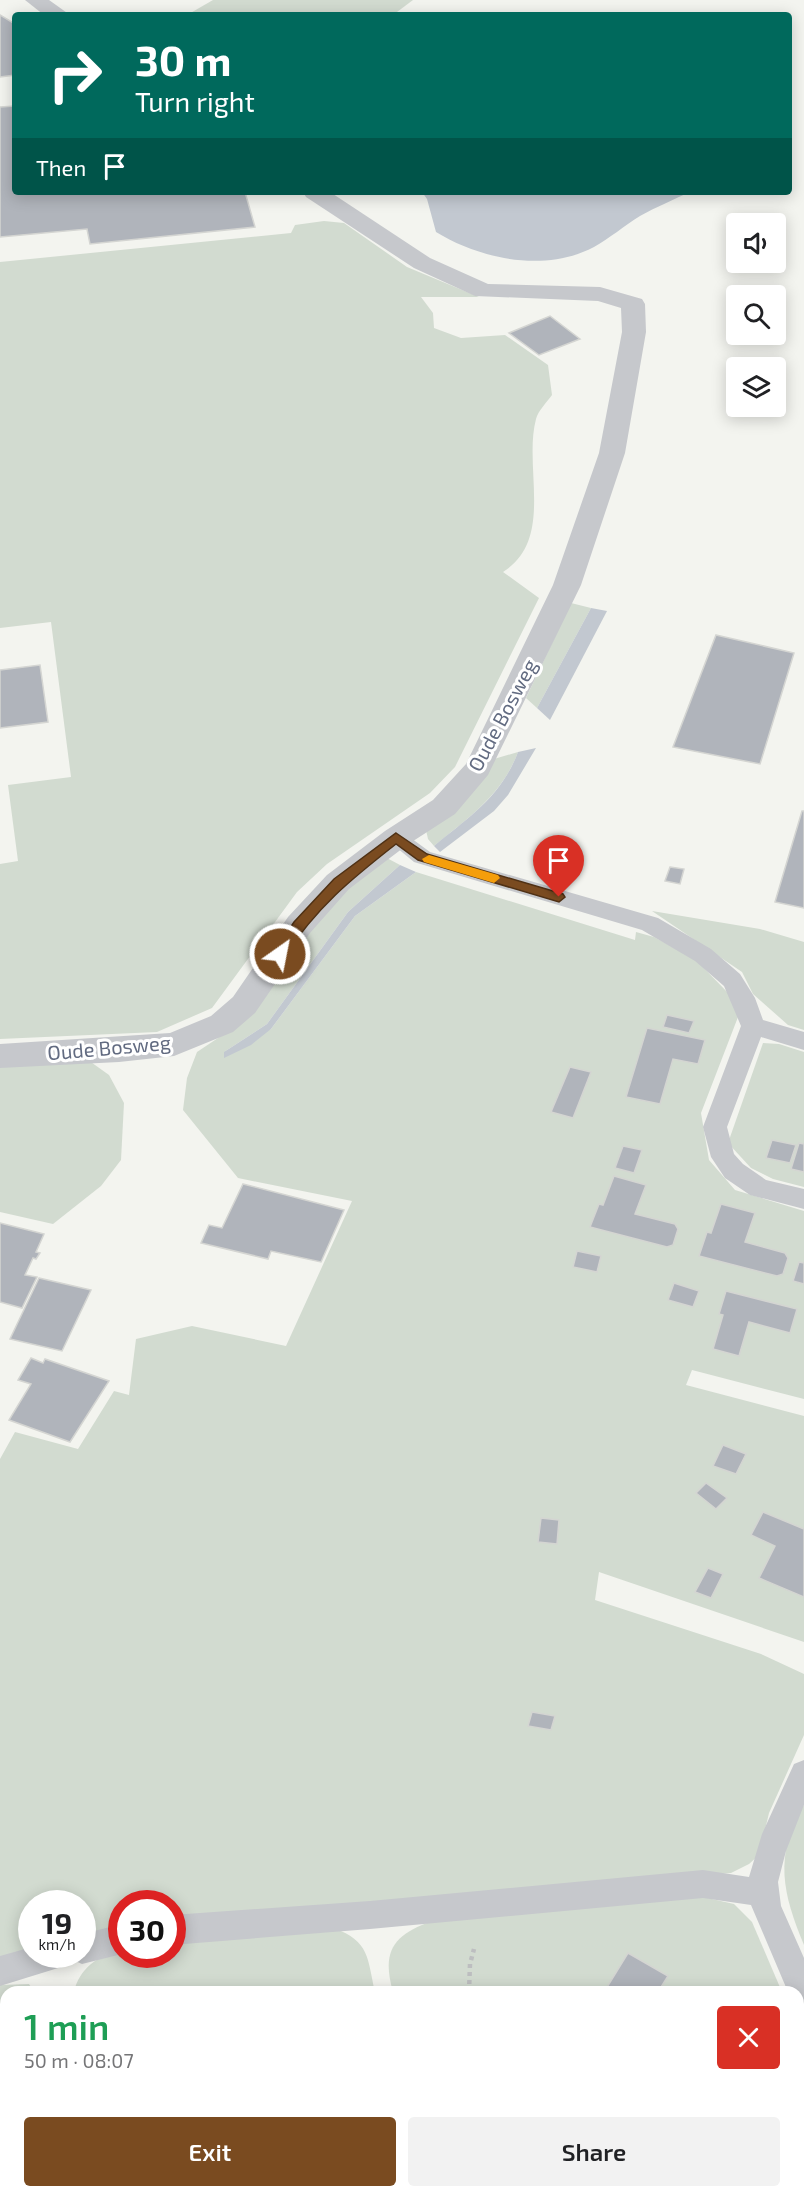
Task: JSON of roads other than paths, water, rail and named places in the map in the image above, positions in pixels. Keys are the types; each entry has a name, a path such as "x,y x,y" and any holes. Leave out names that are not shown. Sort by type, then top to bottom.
{"street":[{"path":"35,0 54,12"},
{"name":"Oude Bosweg","path":"0,1056 119,1050 174,1044 222,1024 244,1005 298,925 338,882 396,838 444,807 478,768 567,585 612,453 634,332 633,304 600,294 484,291 422,263 319,195"}],"lane":[{"path":"396,838 422,857 650,924 703,955 732,980 743,998 753,1026 715,1127 723,1158 734,1172 759,1188 804,1199"},
{"path":"753,1026 804,1041"},
{"path":"802,1986 763,1893 766,1869 780,1827 804,1773"},
{"path":"186,1929 370,1916 703,1884 763,1893"},
{"path":"0,1971 18,1966"}]}
